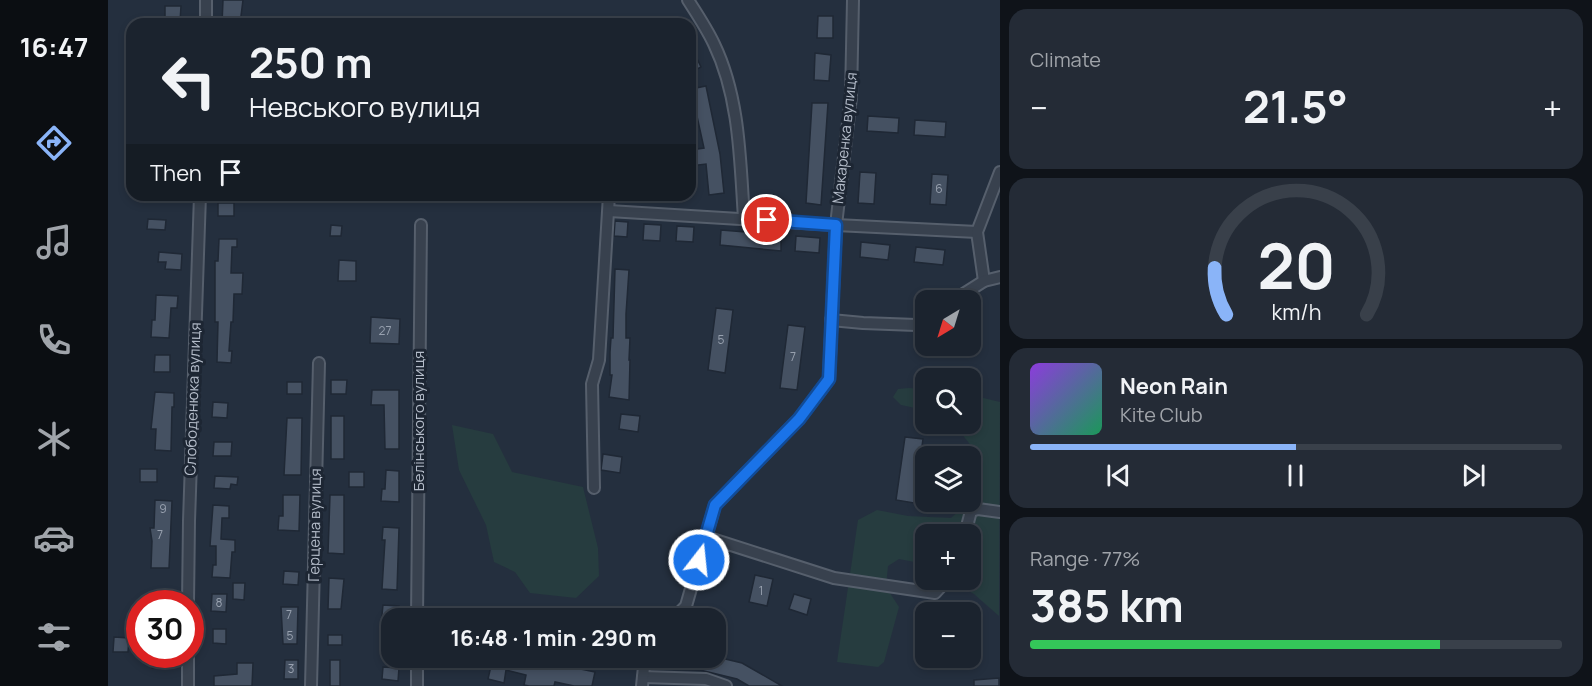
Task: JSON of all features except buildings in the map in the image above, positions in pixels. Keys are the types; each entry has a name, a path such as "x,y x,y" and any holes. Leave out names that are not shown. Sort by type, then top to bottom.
{"street":[{"path":"206,0 206,18"},
{"path":"688,0 715,46 728,84 737,126 744,219"},
{"name":"Макаренка вулиця","path":"684,608 715,505 799,419 829,379 836,225 851,97 853,0"},
{"path":"984,281 977,232 999,172"},
{"name":"Слободенюка вулиця","path":"188,590 200,201"},
{"path":"594,488 592,384 599,360 609,201"},
{"path":"609,211 977,232"},
{"name":"Белінського вулиця","path":"417,608 421,225"},
{"path":"970,290 984,281 999,277"},
{"path":"831,320 915,325"},
{"name":"Герцена вулиця","path":"311,686 319,363"},
{"path":"967,524 971,511 978,509 999,512"},
{"path":"706,537 834,578 935,593 938,590"},
{"path":"188,668 188,686"},
{"path":"417,668 417,686"},
{"path":"643,681 706,679 726,686"}],"green space":[{"path":"915,388 915,408 901,405 893,397 898,389"},
{"path":"981,397 1000,402 999,616 966,590 981,590 981,524 915,524 915,562 899,559 888,566 886,587 899,607 884,662 878,667 837,662 858,520 877,510 908,516 951,518 958,512 981,512 981,446 971,446 962,434 981,434"},
{"path":"452,425 493,434 512,472 583,487 598,548 599,576 576,598 530,593 515,572 494,562 486,525 459,470"}],"route":[{"path":"699,560 715,505 799,419 829,379 836,225 767,220"}]}
